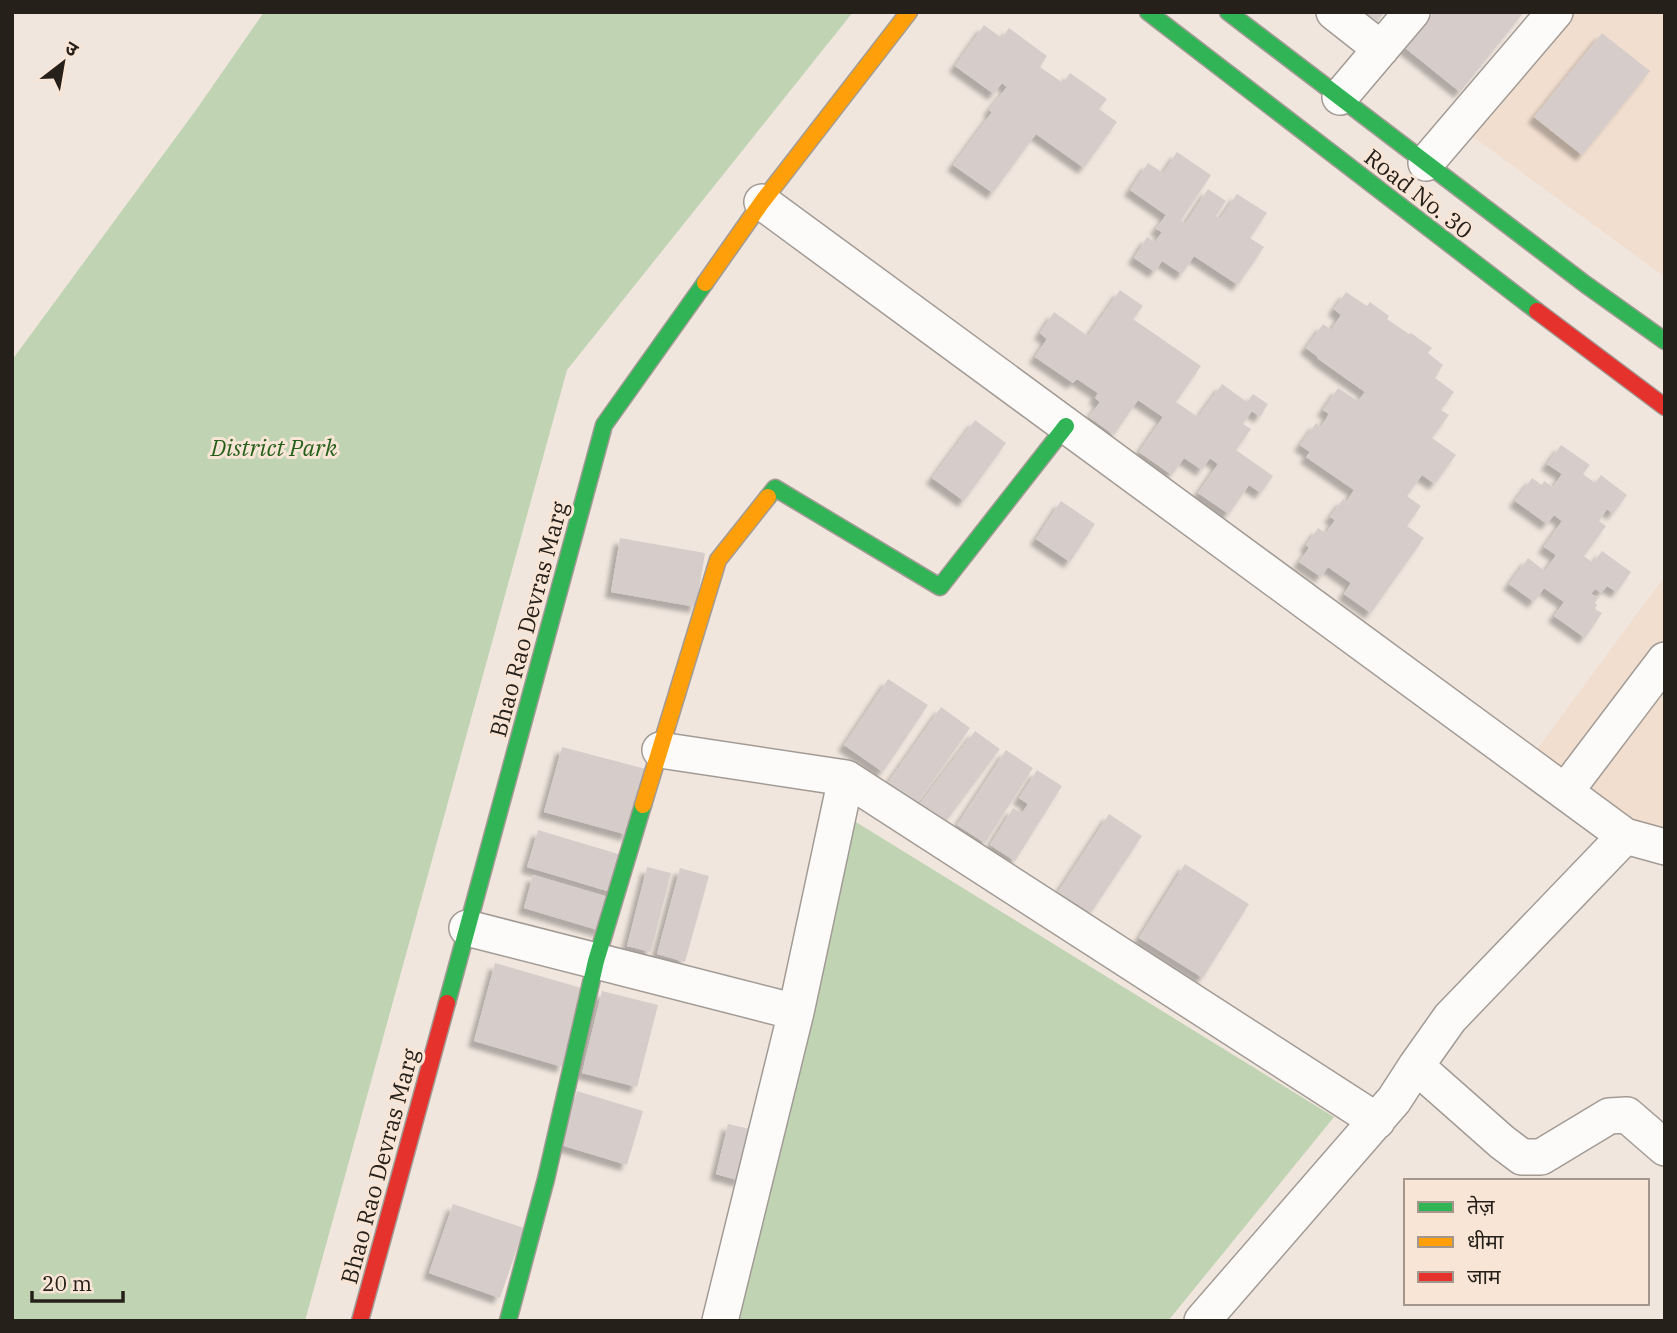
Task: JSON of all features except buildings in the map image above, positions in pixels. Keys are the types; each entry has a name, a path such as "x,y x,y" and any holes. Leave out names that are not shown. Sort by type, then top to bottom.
{"street":[{"name":"Bhao Rao Devras Marg","path":"360,1321 604,425 762,202 909,12"},
{"name":"Road No. 30","path":"1148,12 1542,316 1665,407"},
{"name":"Road No. 30","path":"1228,12 1585,284 1665,341"},
{"path":"1334,12 1381,49"},
{"path":"1340,97 1412,12"},
{"path":"1426,163 1555,12"},
{"path":"762,202 1625,836 1665,847"},
{"path":"508,1321 546,1179 596,961 718,560 775,488 940,587 1066,426"},
{"path":"1565,792 1665,660"},
{"path":"660,750 846,778 1377,1121"},
{"path":"720,1321 796,1013 846,778"},
{"path":"1202,1321 1377,1121 1450,1018 1625,836"},
{"path":"467,928 796,1013"},
{"path":"1416,1066 1522,1157 1541,1157 1609,1116 1627,1115 1665,1148"}],"shaded area":[{"path":"1557,12 1665,12 1665,277 1461,128"},
{"path":"1665,576 1665,849 1532,756"}],"green space":[{"name":"District Park","path":"264,12 853,12 567,370 305,1321 12,1321 12,360 196,110"},
{"path":"851,819 1334,1117 1168,1321 738,1321"}],"traffic: fast":[{"path":"1148,12 1537,311"},
{"path":"1228,12 1585,284 1665,341"},
{"path":"447,1003 604,425 705,283"},
{"path":"768,497 775,488 940,587 1066,426"},
{"path":"508,1321 546,1179 596,961 643,805"}],"traffic: slow":[{"path":"705,283 762,202 909,12"},
{"path":"643,805 718,560 768,497"}],"traffic: jam":[{"path":"1537,311 1665,407"},
{"path":"360,1321 447,1003"}]}
